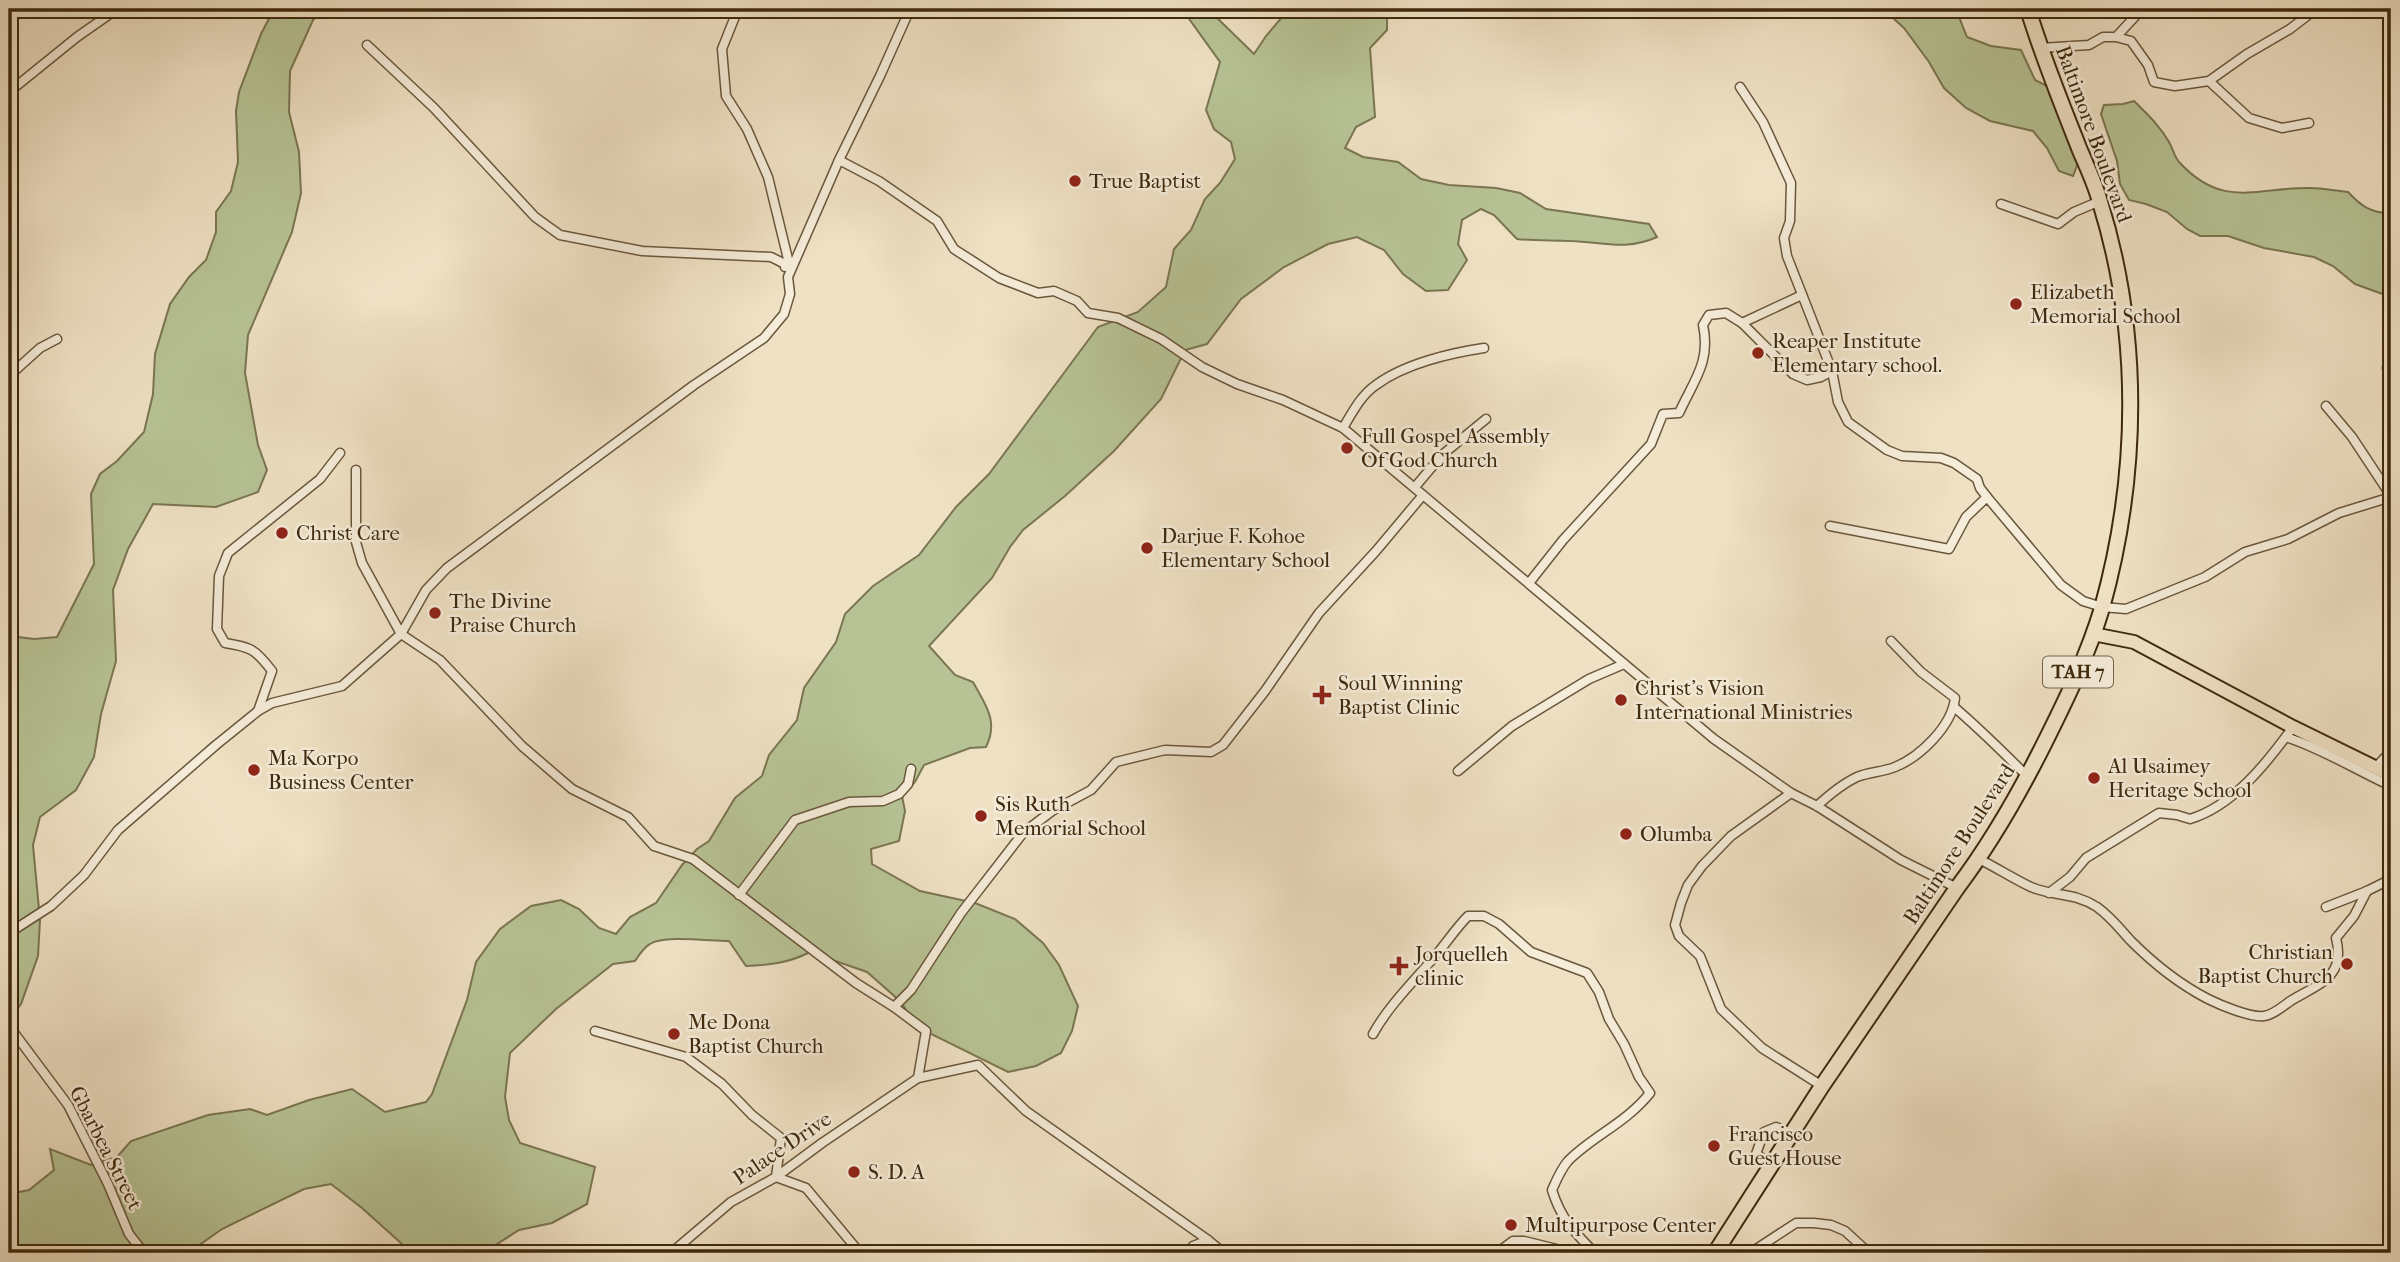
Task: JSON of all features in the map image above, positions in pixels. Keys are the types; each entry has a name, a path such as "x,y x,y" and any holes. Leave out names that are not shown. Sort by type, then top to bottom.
{"highway":[{"name":"Baltimore Boulevard","path":"1715,1253 1822,1087 1979,859 2028,777 2069,694 2102,607 2120,529 2130,450 2129,343 2118,275 2100,201 2040,48 2028,9"}],"main road":[{"path":"2093,634 2134,642 2289,732 2391,775"}],"street":[{"path":"9,92 77,37 117,9"},
{"path":"788,277 910,9"},
{"path":"2116,37 2142,9"},
{"path":"2040,48 2089,45 2103,37 2132,41 2148,65 2154,82 2175,86 2208,81 2290,29 2316,9"},
{"path":"9,933 59,898 84,875 118,830 258,711 272,703 342,686 401,635 426,590 447,568 694,385 764,338 784,314 790,294 785,264 788,259 768,177 747,129 726,96 722,49 735,10"},
{"path":"367,45 434,108 535,217 560,235 642,251 771,257 785,264"},
{"path":"2208,81 2249,118 2281,128 2309,123"},
{"path":"1740,87 1776,145 1778,156 1791,183 1790,221 1784,237 1787,256 1832,371 1838,402 1848,422 1887,450 1902,456 1941,458 1954,463 1977,479 1987,497 2061,585 2083,601 2102,607 2126,609 2204,577 2245,552 2288,539 2339,513 2391,496 2352,437 2326,406"},
{"path":"839,160 879,181 937,221 954,249 999,278 1038,293 1054,291 1077,301 1088,313 1118,318 1161,339 1202,367 1343,428 1714,739 1791,793 1817,806 1901,860 1957,888"},
{"path":"2001,204 2058,224 2074,212 2100,201"},
{"path":"1742,323 1802,295"},
{"path":"1530,583 1563,540 1651,444 1663,414 1679,413 1698,377 1707,344 1703,325 1709,315 1726,313 1742,323 1793,374 1807,380 1832,371"},
{"path":"9,376 40,348 57,340"},
{"path":"1343,428 1354,409 1376,385 1417,364 1452,353 1484,348"},
{"path":"2387,368 2391,377"},
{"path":"1415,487 1443,455 1486,419"},
{"path":"258,711 272,671 262,657 247,646 225,643 217,629 219,576 228,553 320,479 340,453"},
{"path":"356,470 355,542 362,563 401,635 440,660 522,746 572,789 628,817 654,846 693,859 856,983 926,1031 918,1079 978,1065 1026,1111 1224,1253"},
{"path":"894,1007 911,990 961,912 1023,833 1052,811 1091,790 1116,762 1165,750 1211,752 1223,745 1319,614 1423,495"},
{"path":"1830,526 1949,549 1966,517 1987,497"},
{"path":"1817,806 1833,791 1859,776 1897,766 1920,751 1947,721 1954,707 1955,698 1921,672 1891,641"},
{"path":"1458,771 1512,726 1589,679 1624,664"},
{"path":"1954,707 1982,730 2028,777"},
{"path":"2049,892 2070,877 2085,858 2159,813 2190,819 2220,806 2238,790 2289,732 2352,769 2391,786"},
{"path":"2376,767 2391,751"},
{"path":"739,895 794,820 849,802 883,801 899,794 908,784 911,769"},
{"path":"1791,793 1731,836 1702,866 1688,885 1675,925 1679,936 1700,956 1721,1009 1762,1048 1822,1087"},
{"path":"1979,859 2031,887 2073,895 2096,907 2116,921 2132,942 2173,977 2208,999 2245,1013 2264,1016 2325,982 2340,953 2336,938 2354,916 2367,891"},
{"path":"2326,907 2391,879"},
{"path":"1373,1034 1382,1018 1468,916 1484,916 1499,924 1531,951 1587,973 1599,992 1609,1019 1639,1077 1650,1093 1629,1115 1567,1163 1552,1191 1558,1211 1569,1228 1595,1253"},
{"name":"Gbarbea Street","path":"9,1026 68,1105 108,1184 129,1234 144,1253"},
{"path":"595,1031 686,1057 722,1084 752,1115 781,1138 776,1177 806,1188 860,1253"},
{"name":"Palace Drive","path":"671,1253 731,1202 776,1177 833,1135 918,1079"},
{"path":"1772,1165 1756,1154 1764,1132 1776,1127 1793,1134"},
{"path":"1750,1253 1796,1223 1831,1225 1845,1231 1869,1253"},
{"path":"1188,1253 1193,1246 1208,1240"},
{"path":"1497,1253 1513,1241 1524,1241 1573,1253"}],"green space":[{"path":"274,9 324,9 313,20 290,71 289,112 299,152 301,193 292,232 248,335 245,373 258,445 267,470 258,492 216,507 153,504 128,549 113,590 116,661 101,714 94,757 76,790 40,817 33,845 40,920 38,956 21,1004 9,1019 9,636 34,639 57,637 94,564 91,494 100,474 117,461 144,432 153,394 155,354 170,304 189,277 206,260 216,232 216,212 231,191 238,162 236,111 239,92 261,34"},
{"path":"1182,9 1212,9 1212,13 1254,54 1289,9 1387,9 1387,30 1370,48 1375,117 1356,127 1345,148 1363,157 1398,162 1421,179 1449,185 1496,188 1520,193 1546,209 1649,224 1657,237 1625,245 1517,239 1494,215 1481,209 1462,220 1458,244 1467,260 1448,290 1426,291 1403,274 1384,250 1357,237 1328,244 1284,267 1241,299 1207,344 1185,350 1161,399 1114,451 1023,530 992,578 929,646 955,675 973,682 989,713 990,738 986,747 970,748 924,765 915,782 902,796 905,811 899,841 871,849 872,864 920,891 975,903 1015,919 1043,943 1059,965 1078,1006 1072,1031 1061,1053 1036,1066 1008,1072 929,1033 911,1018 901,1002 867,972 810,952 779,963 746,966 729,941 657,941 646,947 635,961 613,964 556,1009 510,1053 505,1097 509,1120 520,1143 595,1167 587,1204 552,1223 519,1230 483,1253 412,1253 331,1184 304,1189 222,1229 198,1246 194,1253 9,1253 9,1194 29,1190 54,1170 50,1149 91,1165 117,1157 131,1141 208,1115 250,1109 267,1115 352,1089 385,1112 426,1102 432,1094 467,1000 476,962 500,929 531,906 561,900 579,909 599,928 616,934 630,917 656,903 682,865 709,841 735,798 762,776 769,755 797,720 804,688 836,642 845,614 873,586 919,555 956,507 989,474 1098,327 1138,312 1166,287 1174,249 1191,230 1205,199 1220,183 1235,159 1231,142 1214,129 1206,110 1220,62"},
{"path":"1883,9 1967,9 1959,17 1967,37 1991,46 2021,50 2035,80 2061,88 2083,150 2073,176 2059,171 2047,148 2033,131 1990,121 1966,108 1944,88 1904,28"},
{"path":"2134,101 2162,131 2179,162 2195,177 2211,186 2241,193 2310,188 2348,192 2367,208 2391,214 2391,297 2355,284 2333,266 2314,257 2264,248 2228,236 2200,236 2167,212 2129,200 2120,184 2117,161 2101,114 2104,105"}],"place":[{"name":"True Baptist","path":"1075,181"},
{"name":"Elizabeth Memorial School","path":"2016,304"},
{"name":"Reaper Institute Elementary school.","path":"1758,353"},
{"name":"Full Gospel Assembly Of God Church","path":"1347,448"},
{"name":"Christ Care","path":"282,533"},
{"name":"Darjue F. Kohoe Elementary School","path":"1147,548"},
{"name":"The Divine Praise Church","path":"435,613"},
{"name":"Soul Winning Baptist Clinic","path":"1322,695"},
{"name":"Christ's Vision International Ministries","path":"1621,700"},
{"name":"Ma Korpo Business Center","path":"254,770"},
{"name":"Al Usaimey Heritage School","path":"2094,778"},
{"name":"Sis Ruth Memorial School","path":"981,816"},
{"name":"Olumba","path":"1626,834"},
{"name":"Christian Baptist Church","path":"2347,964"},
{"name":"Jorquelleh clinic","path":"1399,966"},
{"name":"Me Dona Baptist Church","path":"674,1034"},
{"name":"Francisco Guest House","path":"1714,1146"},
{"name":"S. D. A","path":"854,1172"},
{"name":"Multipurpose Center","path":"1511,1225"}]}
